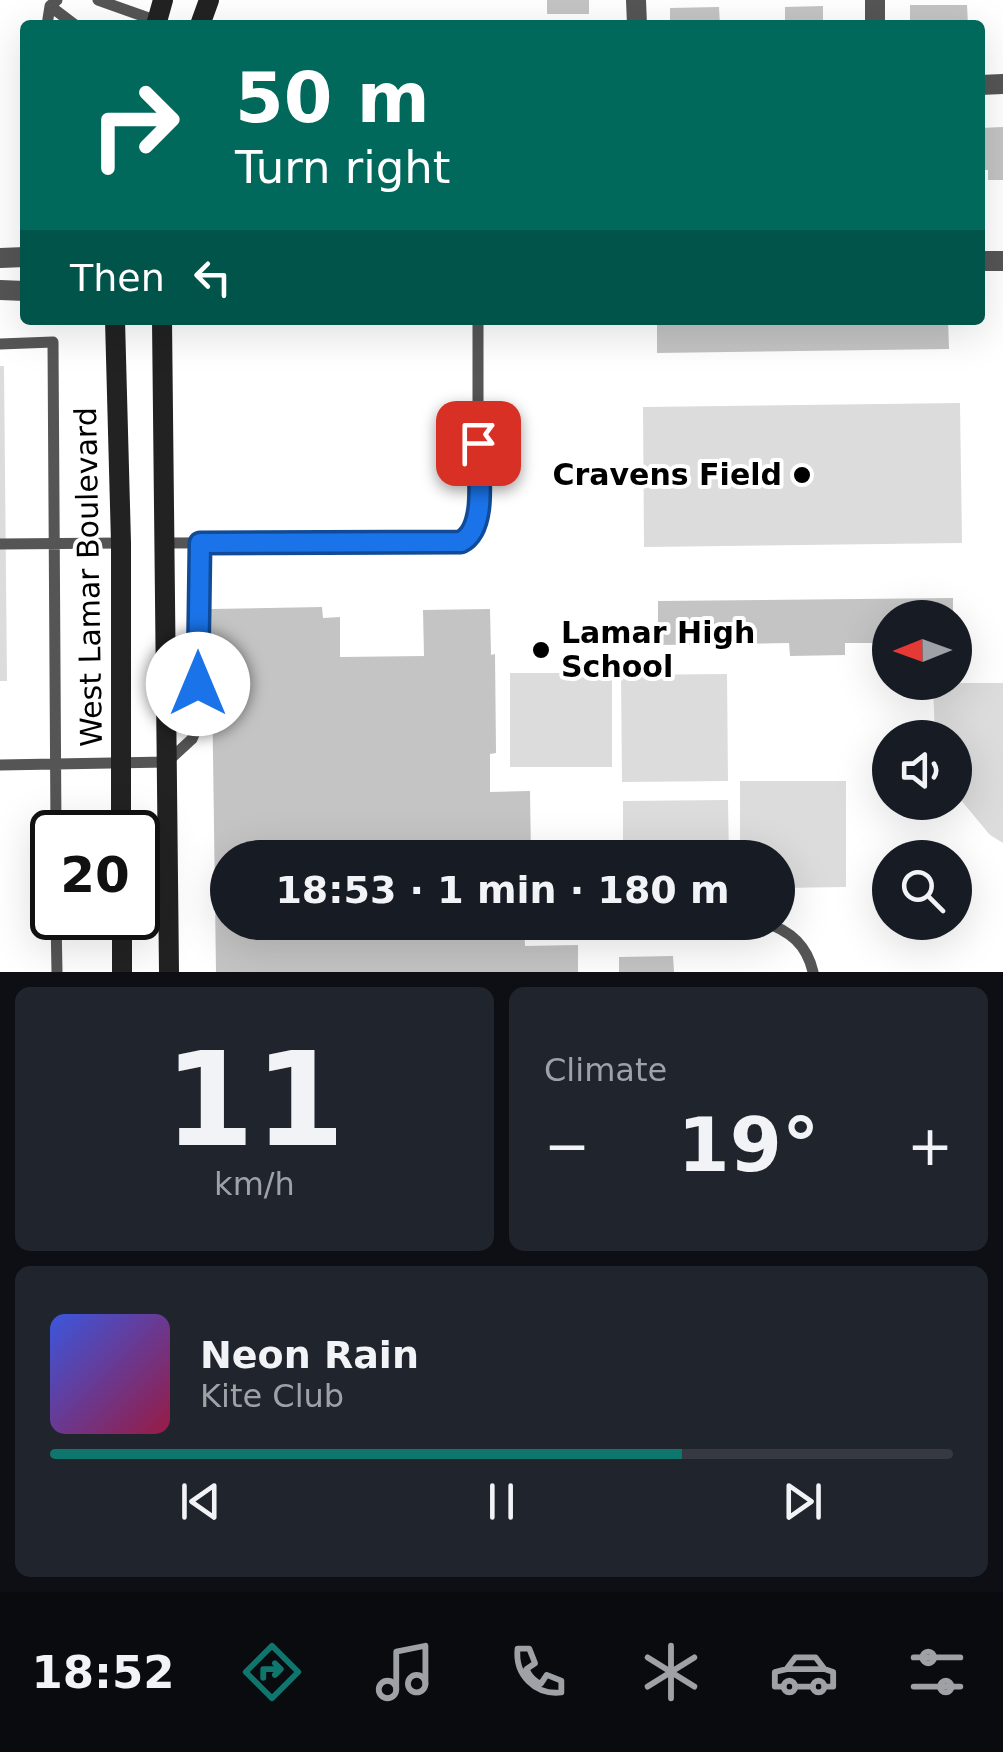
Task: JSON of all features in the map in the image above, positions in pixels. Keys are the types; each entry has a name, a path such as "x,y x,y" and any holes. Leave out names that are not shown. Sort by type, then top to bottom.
{"main road":[{"name":"West Lamar Boulevard","path":"115,325 121,810"},
{"path":"162,325 169,972"},
{"path":"122,940 122,972"}],"lane":[{"path":"98,0 159,15"},
{"path":"165,543 453,542 469,538 478,524 478,325"},
{"path":"0,344 53,342 56,810"},
{"path":"0,544 120,543"},
{"path":"0,765 167,762 182,750 198,723 200,543"},
{"path":"795,937 806,951 813,972"},
{"path":"56,940 56,972"}],"shaded area":[{"path":"0,366 4,366 7,681 0,681"},
{"name":"Cravens Field","path":"960,403 962,543 644,547 643,407"},
{"path":"510,673 612,673 612,767 510,767"},
{"path":"727,674 728,781 622,782 621,675"},
{"path":"972,683 1003,683 1003,843 990,835 972,813 972,720 934,720 934,700 972,700"},
{"path":"740,781 846,781 846,887 795,888 795,840 740,840"},
{"path":"728,800 729,840 623,840 623,801"}],"building":[{"path":"547,0 589,0 589,14 547,14"},
{"path":"910,5 967,5 968,20 910,20"},
{"path":"823,6 823,20 785,20 785,7"},
{"path":"719,7 720,20 670,20 670,8"},
{"path":"1003,127 1003,180 988,180 985,128"},
{"path":"657,325 948,325 949,349 657,353"},
{"path":"953,598 872,600 872,643 845,643 845,655 790,656 789,643 658,645 658,601"},
{"path":"322,607 323,618 340,617 340,657 424,656 423,610 490,609 491,655 495,654 496,753 490,754 490,792 530,791 531,840 214,840 211,609"},
{"path":"216,940 525,940 525,946 578,945 578,972 216,972"},
{"path":"673,956 674,972 619,972 619,957"}],"place":[{"name":"Cravens Field","path":"802,475"},
{"name":"Lamar High School","path":"541,650"}],"route":[{"path":"198,684 200,543 461,542 469,538 478,524 478,443"}]}
